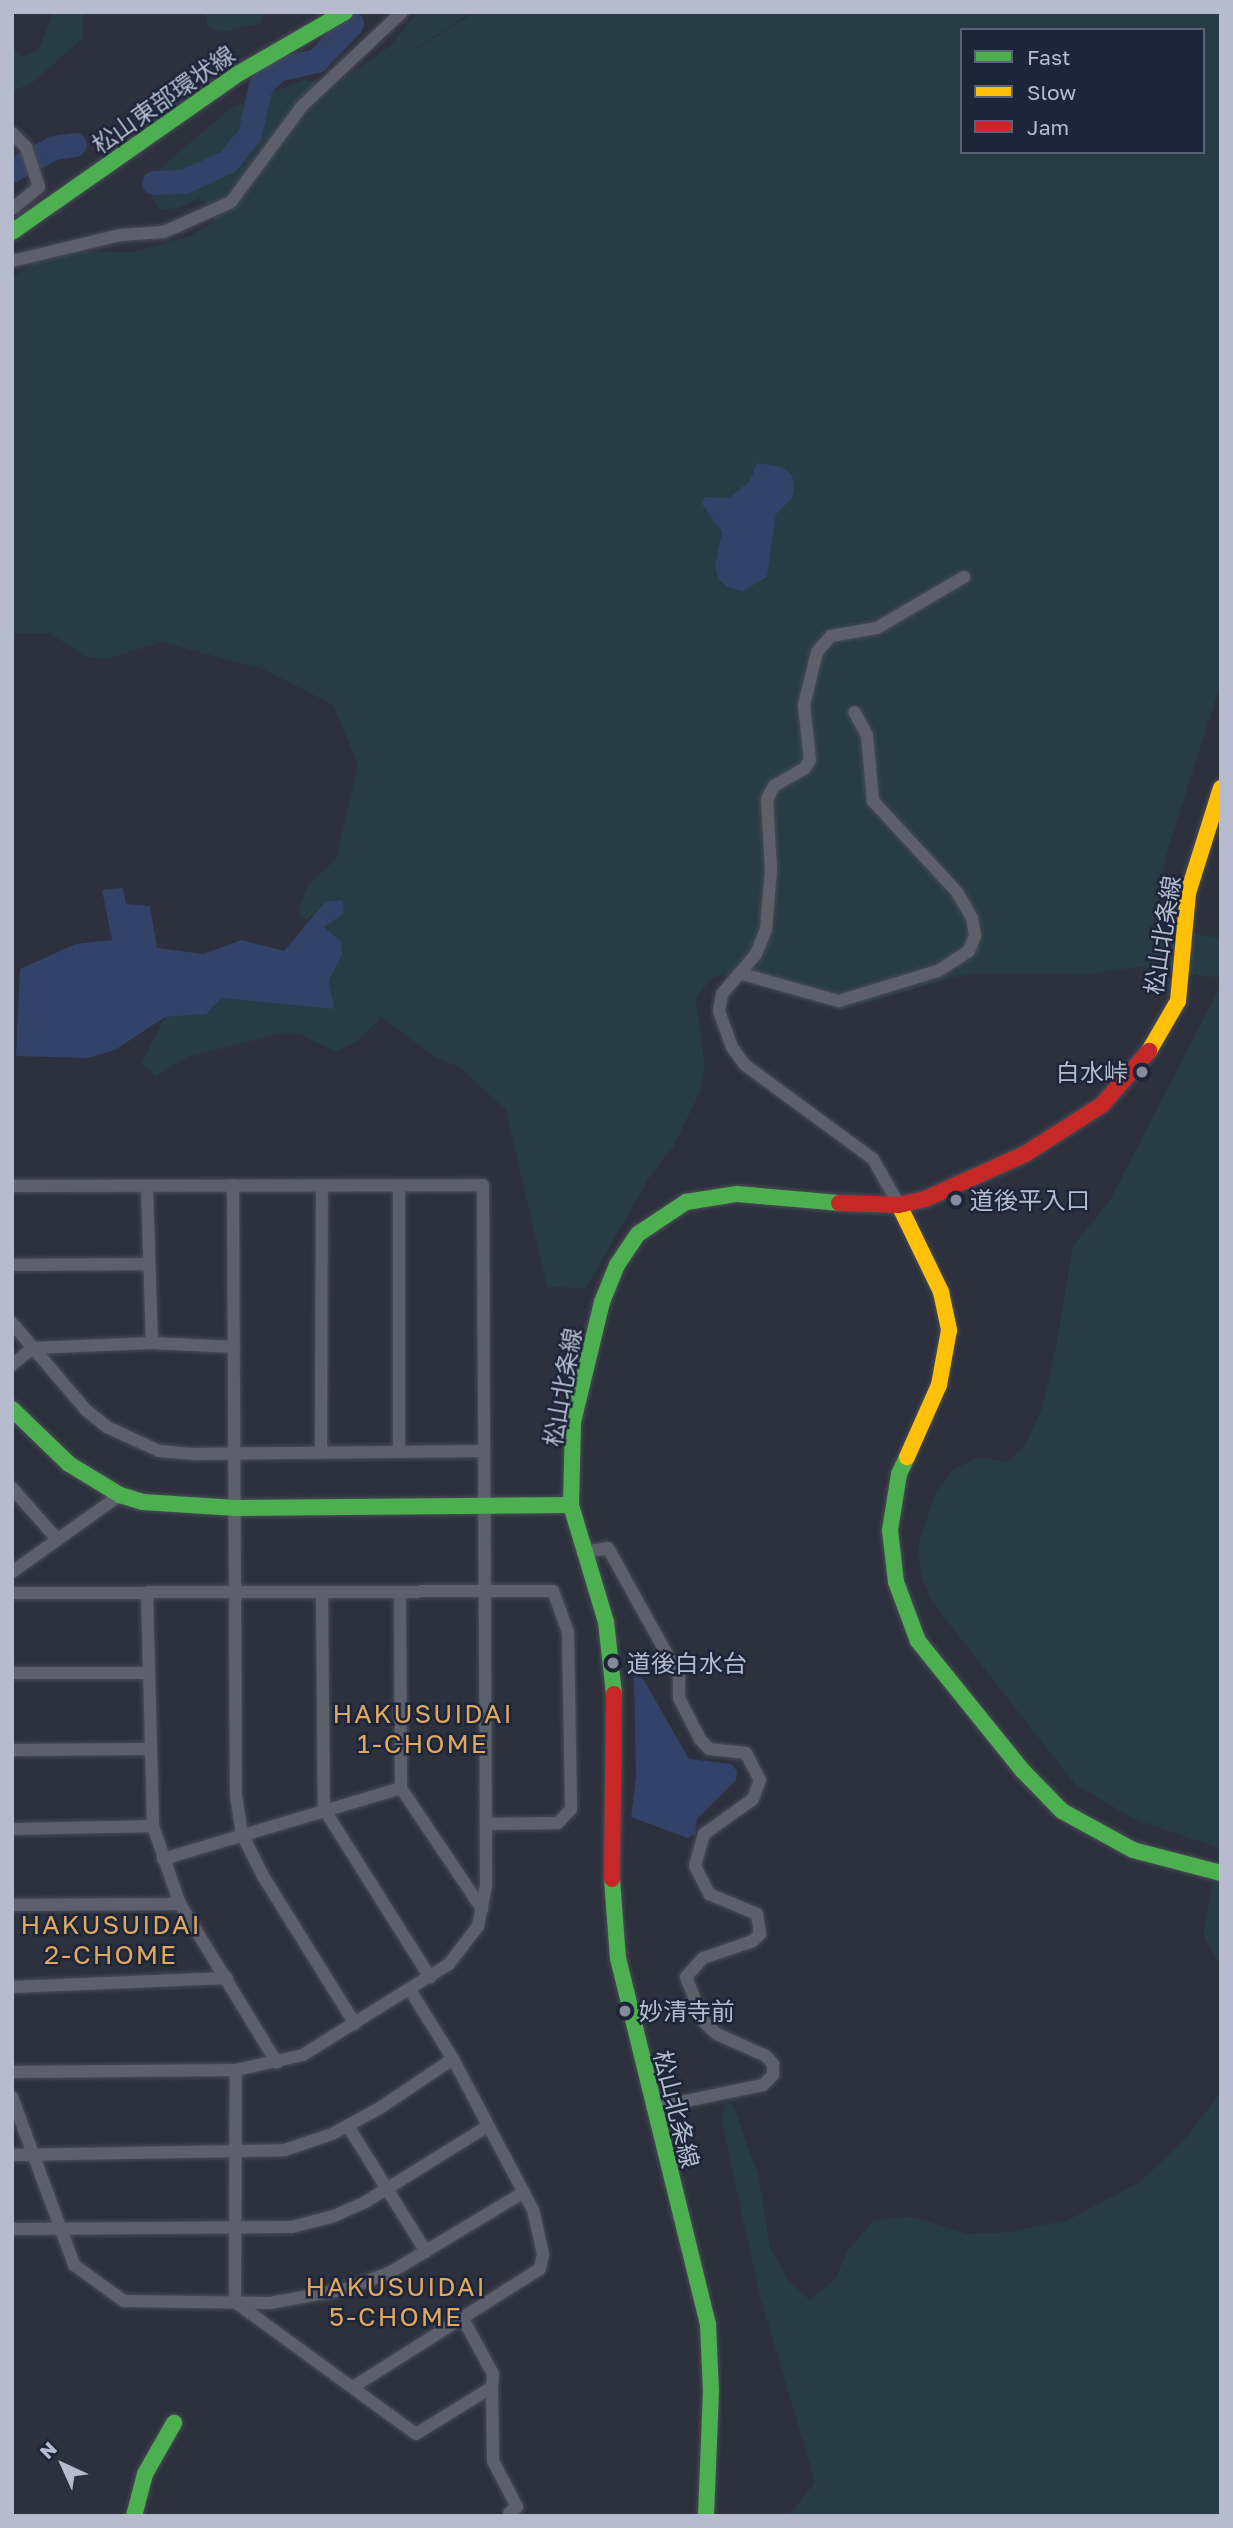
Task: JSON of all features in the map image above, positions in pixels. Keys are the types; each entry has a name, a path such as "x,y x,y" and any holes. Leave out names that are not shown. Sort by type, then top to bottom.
{"main road":[{"name":"松山東部環状線","path":"12,232 236,75 345,12"},
{"name":"松山北条線","path":"706,2516 711,2391 708,2325 693,2248 652,2108 618,1958 610,1845 614,1681 606,1622 572,1505 573,1422 582,1378 609,1283 638,1234 673,1208 717,1195 899,1205 979,1178 1065,1131 1102,1105 1150,1050 1178,1000 1188,893 1221,788"},
{"path":"899,1205 941,1292 949,1330 939,1385 899,1474 890,1530 896,1582 918,1641 1023,1771 1062,1811 1133,1850 1221,1873"},
{"path":"12,1409 69,1464 120,1495 175,1507 572,1505"},
{"path":"134,2516 145,2474 174,2423"}],"street":[{"path":"12,261 120,235 163,232 231,202 310,97 402,12"},
{"path":"12,133 26,148 39,187 12,209"},
{"path":"899,1205 873,1159 762,1082 732,1047 719,1011 722,994 742,974 756,954 769,906 767,799 774,786 805,768 810,760 804,705 817,652 831,636 877,628 964,577"},
{"path":"742,974 839,1001 938,971 970,951 975,935 972,918 957,892 873,801 867,735 854,712"},
{"path":"233,1185 237,1454 236,1796 242,1834 263,1876 355,2024"},
{"path":"12,1186 483,1185 486,1824 482,1909 470,1941 430,1977 303,2055 277,2063 236,2070 12,2072"},
{"path":"398,1186 400,1450"},
{"path":"147,1187 152,1343"},
{"path":"321,1450 322,1187"},
{"path":"12,1265 149,1264"},
{"path":"12,1323 86,1410 134,1442 159,1451 237,1454 321,1450 483,1451"},
{"path":"12,1365 32,1348 152,1343 234,1348"},
{"path":"12,1488 57,1539"},
{"path":"12,1573 120,1495"},
{"path":"584,1552 608,1548 679,1676 679,1698 700,1739 709,1749 746,1753 760,1780 753,1799 704,1834 695,1866 709,1894 757,1914 760,1934 743,1945 703,1958 686,1976 704,2022 716,2034 766,2056 773,2064 773,2074 763,2085 652,2108"},
{"path":"12,1592 235,1594 554,1591 568,1632 571,1809 558,1823 486,1824"},
{"path":"322,1593 324,1809 430,1977"},
{"path":"400,1593 401,1788 482,1909"},
{"path":"147,1594 153,1826 180,1904 277,2063"},
{"path":"12,1673 149,1673"},
{"path":"12,1749 149,1749"},
{"path":"163,1859 401,1788"},
{"path":"12,1829 153,1826"},
{"path":"12,1905 180,1904"},
{"path":"12,1987 227,1978"},
{"path":"353,2387 540,2269 543,2255 524,2192 453,2059 410,1990"},
{"path":"12,2155 237,2153 285,2150 348,2126 453,2059"},
{"path":"235,2301 236,2070"},
{"path":"12,2097 74,2265 124,2301 150,2305 306,2300 391,2272 524,2192"},
{"path":"348,2126 426,2252"},
{"path":"12,2229 292,2227 334,2216 387,2189 488,2126"},
{"path":"235,2301 416,2434 492,2387"},
{"path":"462,2317 493,2374 493,2460 517,2507 509,2513"}],"shaded area":[{"path":"54,12 83,12 84,37 32,83 13,91 12,48 24,57 38,50"},
{"path":"205,12 265,12 260,24 221,32 208,27"},
{"path":"417,12 472,12 378,73 475,12 1221,12 1221,682 1166,856 1152,928 1221,938 1221,978 1137,967 1091,974 971,973 840,1010 722,975 710,979 696,999 705,1068 700,1092 673,1147 649,1178 586,1288 547,1287 506,1110 459,1067 435,1057 381,1017 359,1040 336,1052 299,1034 279,1034 187,1057 156,1076 142,1063 165,1017 206,1014 222,998 333,1009 329,980 342,955 324,927 325,902 307,920 300,917 299,907 309,884 336,859 358,765 333,705 263,669 162,642 103,660 85,656 49,633 12,634 12,277 35,262 85,251 134,252 193,235 214,220 209,205 199,198 178,208 159,210 152,197 160,169 167,162 230,109 304,80 333,83 390,46"},
{"path":"1221,985 1221,1965 1203,1936 1219,1848 1134,1819 1075,1784 932,1602 921,1575 918,1546 936,1492 953,1470 977,1458 1008,1461 1024,1447 1041,1411 1055,1352 1073,1246 1110,1200"},
{"path":"1221,2092 1221,2516 788,2516 815,2482 760,2296 721,2118 726,2102 733,2105 759,2178 770,2247 789,2282 810,2300 836,2278 847,2251 874,2220 913,2217 966,2234 1009,2232 1068,2220 1140,2182 1185,2139"}],"water":[{"path":"757,463 782,467 792,475 794,486 792,498 776,514 767,577 743,591 727,587 718,578 715,565 722,532 702,504 705,497 729,498 750,481"},
{"path":"123,888 126,904 150,906 157,948 203,954 242,940 284,951 325,902 343,900 344,913 324,927 341,941 342,955 329,980 334,1009 222,998 206,1014 165,1017 115,1050 88,1058 16,1056 20,969 76,944 112,940 102,890"},
{"path":"634,1676 643,1679 689,1759 731,1764 737,1771 736,1780 697,1819 695,1834 688,1838 631,1817 636,1777"}],"waterway":[{"path":"154,183 184,182 228,162 250,135 261,86 277,70 317,61 352,24"},
{"path":"12,171 54,148 75,145"}],"traffic: fast":[{"path":"12,232 236,75 345,12"},
{"path":"614,1694 606,1622 571,1505 573,1422 602,1302 617,1265 638,1234 686,1202 737,1194 839,1203"},
{"path":"12,1409 69,1464 120,1495 143,1502 236,1508 571,1505"},
{"path":"907,1457 899,1474 890,1530 896,1582 918,1641 1023,1771 1062,1811 1133,1850 1221,1873"},
{"path":"612,1879 618,1958 708,2325 711,2391 706,2516"},
{"path":"134,2516 145,2474 174,2423"}],"traffic: slow":[{"path":"1149,1051 1178,1001 1188,893 1221,788"},
{"path":"899,1205 941,1292 949,1330 939,1385 907,1457"}],"traffic: jam":[{"path":"839,1203 899,1205 925,1199 1025,1154 1102,1105 1149,1051"},
{"path":"612,1879 614,1694"}],"place":[{"name":"白水峠","path":"1142,1072"},
{"name":"道後平入口","path":"956,1200"},
{"name":"道後白水台","path":"613,1663"},
{"name":"妙清寺前","path":"625,2011"}],"district":[{"name":"HAKUSUIDAI 1-CHOME","path":"423,1729"},
{"name":"HAKUSUIDAI 2-CHOME","path":"111,1940"},
{"name":"HAKUSUIDAI 5-CHOME","path":"396,2302"}]}
